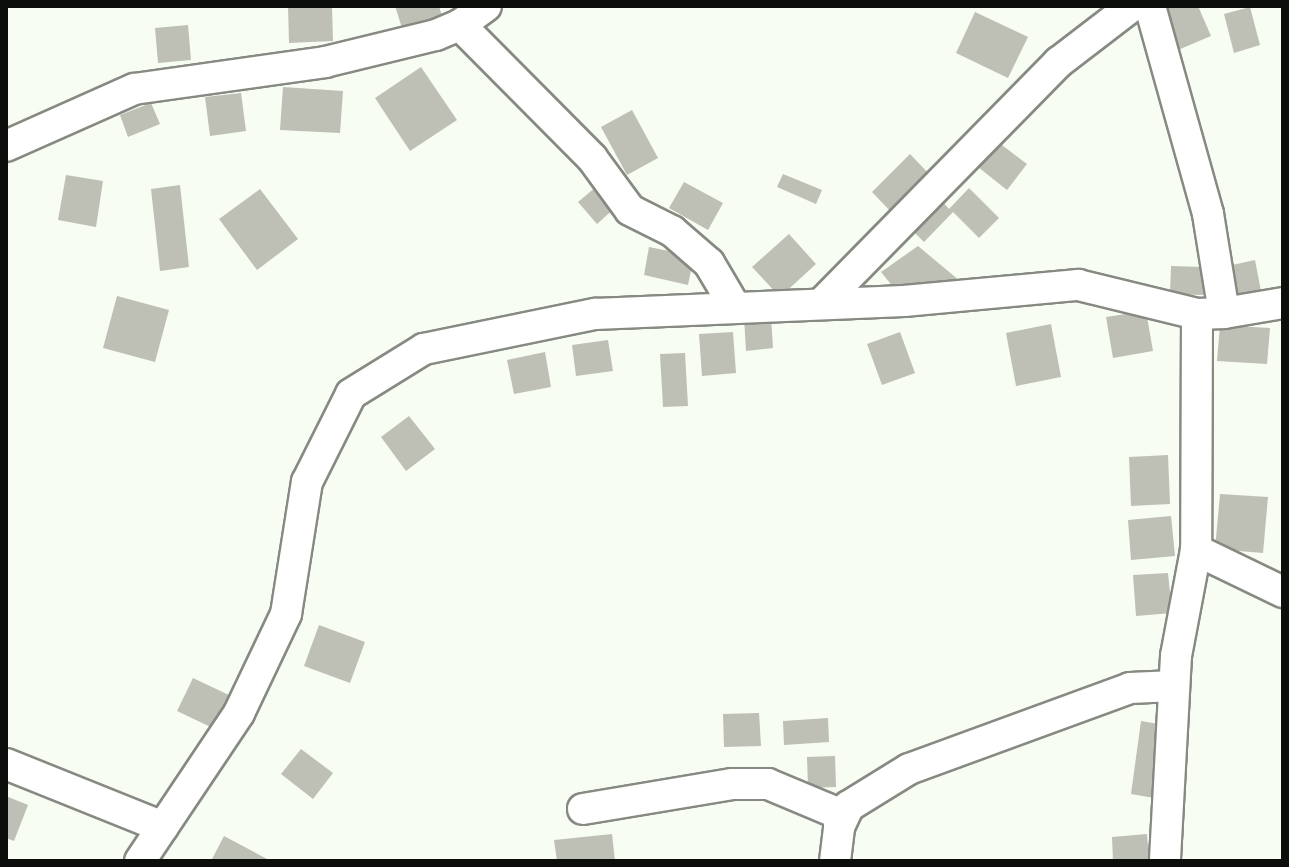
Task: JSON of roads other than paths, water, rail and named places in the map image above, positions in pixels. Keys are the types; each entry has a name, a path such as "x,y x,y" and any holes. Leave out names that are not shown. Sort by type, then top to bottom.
{"street":[{"path":"6,146 134,89 325,62 460,25 486,6"},
{"path":"822,303 1059,62 1132,6"},
{"path":"1150,6 1208,214 1210,314 1196,550 1174,686 1165,861"},
{"path":"460,25 592,158 630,210 672,231 709,263 735,307"},
{"path":"140,861 239,713 286,614 307,482 351,394 424,349 595,314 822,303 1078,285 1210,314 1283,303"},
{"path":"1196,550 1283,592"},
{"path":"835,861 842,815 909,769 1130,688 1174,686"},
{"path":"6,764 163,827"},
{"path":"583,809 733,784 768,784 842,815"}]}
